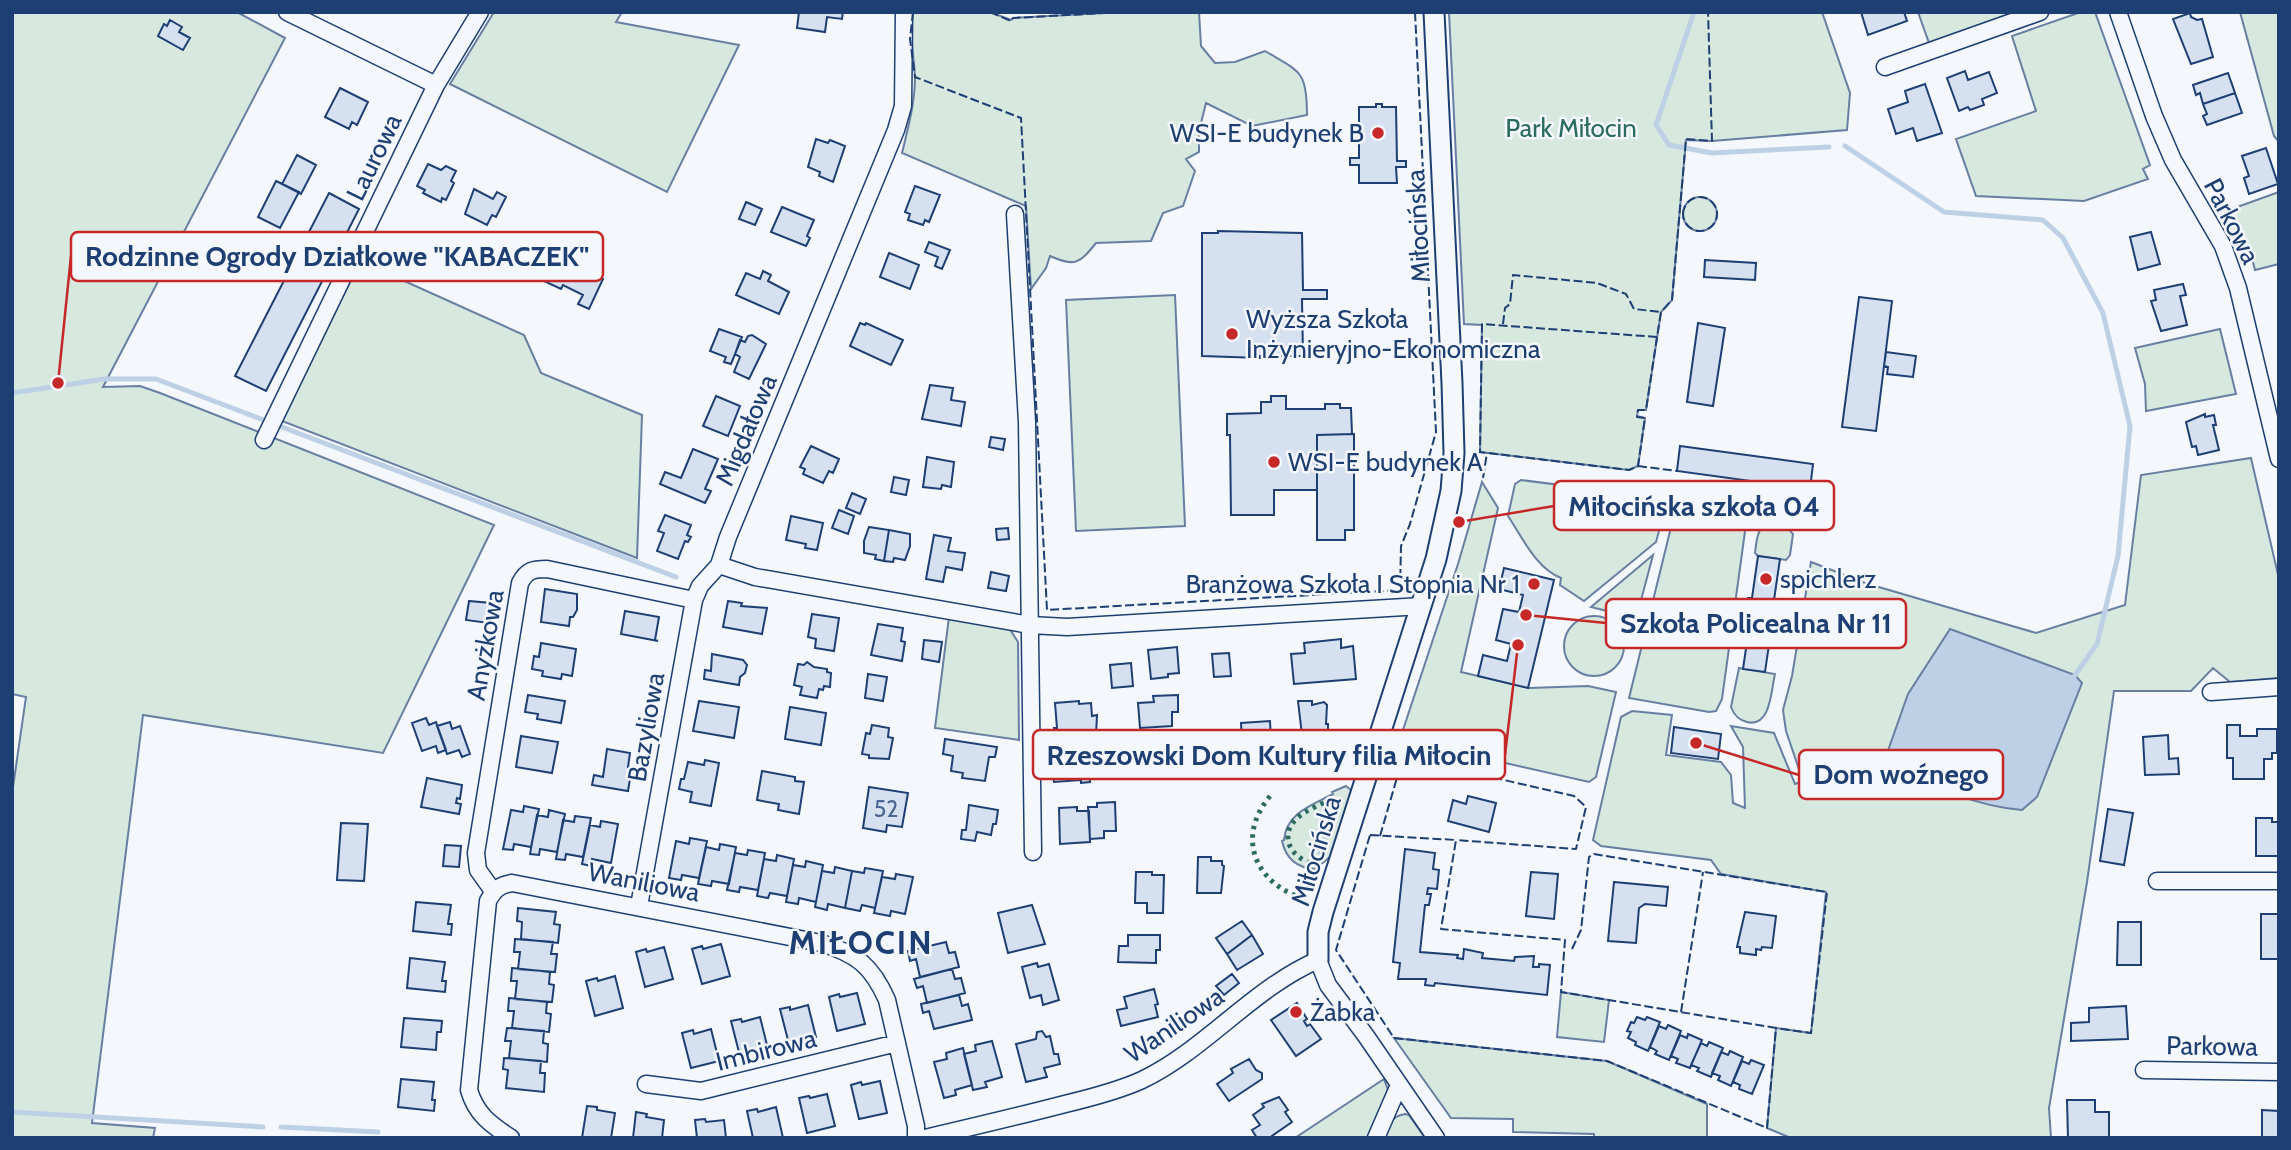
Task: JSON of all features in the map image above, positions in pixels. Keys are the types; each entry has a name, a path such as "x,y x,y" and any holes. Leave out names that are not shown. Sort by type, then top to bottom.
{"street":[{"path":"287,12 436,85"},
{"name":"Laurowa","path":"264,440 436,85 480,12"},
{"name":"Migdałowa","path":"719,565 728,537 896,130 903,106 904,12"},
{"name":"Miłocińska","path":"1434,12 1454,453 1447,515 1422,606 1318,932 1318,960 1328,985 1436,1138"},
{"path":"1885,67 2040,12"},
{"name":"Parkowa","path":"2118,12 2154,116 2173,160 2223,246 2231,267 2279,459"},
{"path":"1015,214 1027,422 1033,852"},
{"path":"719,565 755,577 1030,625 1067,627 1422,606"},
{"name":"Bazyliowa","path":"639,906 694,600 700,586 719,565"},
{"name":"Anyżkowa","path":"493,891 478,870 476,853 520,583 525,573 533,569 547,569 694,600"},
{"path":"2211,692 2279,687"},
{"path":"2157,881 2279,881"},
{"name":"Waniliowa","path":"493,891 502,885 525,884 841,949 867,966 879,982 887,1000 916,1126 916,1138"},
{"path":"493,891 486,913 469,1090 479,1113 488,1123 511,1138"},
{"name":"Waniliowa","path":"925,1138 1088,1098 1140,1081 1164,1067 1300,967 1318,960"},
{"name":"Imbirowa","path":"646,1084 701,1091 897,1043"},
{"name":"Parkowa","path":"2144,1070 2279,1072"},
{"path":"1376,1138 1399,1085"}],"green space":[{"path":"12,12 237,12 285,38 103,387 140,386 160,393 494,525 383,753 143,715 92,1123 155,1128 153,1138 12,1138 12,794 26,697 12,694"},
{"path":"494,12 622,12 616,22 739,45 667,192 450,84"},
{"path":"913,12 990,12 1011,20 1123,12 1199,12 1201,46 1215,63 1235,62 1265,51 1299,74 1305,89 1307,115 1252,126 1206,103 1199,131 1199,152 1186,159 1195,171 1183,206 1163,213 1151,241 1096,243 1076,262 1065,262 1050,256 1046,268 1031,289 1026,206 902,153 915,87"},
{"name":"Park Miłocin","path":"1449,12 1822,12 1850,93 1847,130 1712,141 1686,140 1672,300 1661,312 1646,410 1638,410 1637,416 1645,418 1638,466 1629,470 1480,452 1482,325 1464,324"},
{"path":"1918,12 2018,12 1929,43"},
{"path":"2081,12 2095,12 2150,165 2143,169 2148,179 2084,201 1976,196 1956,139 2036,111 2012,36"},
{"path":"2240,12 2279,12 2279,142 2274,136"},
{"path":"2279,192 2279,264 2255,270 2249,247 2226,211"},
{"path":"1700,197 1712,202 1717,214 1712,226 1700,231 1688,226 1683,214 1688,202"},
{"path":"360,261 524,335 541,373 642,415 637,558 282,421"},
{"path":"1175,295 1185,526 1076,531 1066,300"},
{"path":"2220,329 2236,394 2146,411 2145,384 2135,348"},
{"path":"2251,458 2279,579 2279,678 2230,682 2213,668 2191,691 2114,691 2087,882 2049,1108 2051,1138 1791,1138 1767,1128 1776,1028 1811,1033 1826,892 1721,874 1711,860 1601,846 1593,840 1621,717 1632,711 1672,715 1666,755 1721,762 1731,775 1733,803 1745,808 1743,747 1731,726 1774,733 1795,784 1803,781 1786,731 1783,710 1792,676 1811,562 1865,583 2036,633 2125,605 2141,475"},
{"path":"1521,480 1655,497 1662,505 1664,513 1656,542 1584,601 1560,585 1561,578 1537,560 1508,516 1515,484"},
{"path":"1482,482 1498,508 1461,672 1529,688 1588,686 1616,692 1596,777 1589,782 1400,739"},
{"path":"1688,496 1743,512 1747,517 1722,699 1716,711 1709,712 1629,698 1677,503"},
{"path":"1777,522 1785,525 1793,534 1790,555 1786,560 1758,556 1755,553 1759,532 1765,525"},
{"path":"1653,555 1631,638 1611,612 1591,607"},
{"path":"1594,616 1611,621 1619,629 1624,646 1619,663 1611,671 1594,676 1577,671 1569,663 1564,646 1569,629 1577,621"},
{"path":"949,617 1009,628 1018,642 1019,740 935,728"},
{"path":"1739,668 1775,674 1765,714 1755,722 1739,718 1731,707"},
{"path":"1346,786 1353,795 1336,847 1330,857 1315,869 1303,867 1289,858 1282,841 1295,816"},
{"path":"1561,992 1609,1000 1604,1042 1557,1037"},
{"path":"1394,1038 1607,1061 1707,1104 1707,1138 1594,1138 1594,1134 1513,1132 1513,1119 1451,1118"},
{"path":"1384,1079 1388,1090 1367,1138 1295,1138"},
{"path":"1409,1115 1425,1138 1383,1138 1393,1119"}],"water":[{"path":"1950,629 2075,675 2082,683 2037,797 2022,810 1968,799 1884,762 1908,694"}],"building":[{"path":"799,12 843,12 842,19 827,17 825,32 797,28"},
{"path":"1861,12 1904,12 1907,21 1868,35"},
{"path":"2190,13 2191,17 2197,20 2202,19 2213,57 2191,64 2173,19"},
{"path":"170,20 182,27 179,32 190,38 183,50 158,36 164,24 167,26"},
{"path":"1965,71 1968,80 1989,72 1997,93 1982,99 1984,105 1959,111 1947,78"},
{"path":"2228,73 2235,93 2203,104 2200,93 2196,95 2193,85"},
{"path":"1925,84 1942,133 1917,141 1913,128 1896,134 1888,109 1908,102 1905,91"},
{"path":"340,88 368,102 357,125 352,122 349,129 325,117"},
{"path":"2235,93 2242,113 2207,125 2203,116 2207,114 2203,104"},
{"name":"WSI-E budynek B","path":"1376,104 1396,107 1397,161 1406,161 1406,167 1396,167 1397,183 1359,183 1359,165 1350,165 1350,158 1359,158 1359,107 1376,107"},
{"path":"816,139 828,143 830,140 845,146 833,182 808,167"},
{"path":"2266,148 2278,184 2249,194 2244,178 2249,176 2242,156"},
{"path":"297,155 316,165 301,194 282,184"},
{"path":"428,164 441,170 446,166 456,171 446,200 442,198 441,202 423,193 425,190 417,186"},
{"path":"276,181 299,192 280,228 258,217"},
{"path":"915,186 940,195 929,222 925,220 923,225 908,220 910,214 905,212"},
{"path":"474,189 493,199 497,192 506,197 496,217 492,215 487,225 465,214"},
{"path":"329,193 359,209 266,391 235,376"},
{"path":"746,202 762,209 755,225 739,219"},
{"path":"782,207 814,220 806,246 771,232"},
{"path":"2151,232 2160,264 2138,270 2130,237"},
{"path":"1202,233 1302,233 1303,290 1327,290 1327,299 1302,299 1303,356 1202,356"},
{"path":"929,242 950,250 942,269 935,266 938,257 925,252"},
{"path":"559,250 575,257 572,265 603,279 589,309 578,304 583,295 563,285 561,289 544,281"},
{"path":"889,253 919,265 910,289 880,277"},
{"path":"1705,260 1756,263 1755,280 1704,277"},
{"path":"763,271 771,275 768,281 789,292 779,314 736,295 746,273 760,279"},
{"path":"2183,284 2186,295 2180,296 2187,325 2161,331 2151,301 2156,300 2154,290"},
{"path":"1859,297 1892,301 1876,431 1842,427"},
{"path":"860,323 866,323 903,340 891,365 850,346"},
{"path":"1698,323 1725,328 1713,406 1687,402"},
{"path":"719,329 742,337 731,364 724,362 726,357 710,351"},
{"path":"752,335 766,344 749,379 734,372 740,357 735,354 740,340 745,342 748,336"},
{"path":"1886,352 1916,356 1913,377 1887,374 1888,367 1884,366"},
{"path":"930,385 953,388 951,400 965,402 961,426 922,419"},
{"path":"716,396 740,406 728,436 703,426"},
{"name":"WSI-E budynek A","path":"1271,396 1286,396 1286,409 1325,409 1325,404 1340,404 1340,408 1351,408 1352,434 1317,435 1317,490 1274,490 1274,515 1231,515 1230,435 1227,435 1227,414 1261,413 1261,402 1271,402"},
{"path":"2205,414 2205,417 2214,415 2216,425 2213,425 2219,450 2198,455 2196,446 2192,447 2186,422"},
{"path":"1354,434 1354,530 1345,530 1345,540 1317,540 1317,435"},
{"path":"991,437 1005,439 1003,450 989,447"},
{"path":"811,446 839,459 833,473 829,471 823,483 803,474 805,469 800,467"},
{"path":"1680,446 1813,464 1810,489 1677,471"},
{"path":"693,449 718,459 705,489 711,491 705,503 660,484 665,472 681,478"},
{"path":"927,457 954,462 951,487 923,487"},
{"path":"894,477 909,480 906,495 891,492"},
{"path":"852,493 866,499 860,514 846,508"},
{"path":"839,510 854,516 848,534 832,528"},
{"path":"665,515 691,525 687,535 691,537 688,542 685,541 678,559 657,551 664,533 658,531"},
{"path":"791,516 823,523 817,550 805,548 806,544 786,540"},
{"path":"869,527 889,530 884,561 875,559 876,555 864,553 864,541"},
{"path":"1008,528 1009,539 997,540 996,529"},
{"path":"889,530 910,534 910,546 905,560 894,558 893,562 884,561"},
{"path":"934,535 951,538 948,551 965,553 962,570 946,567 943,582 926,579"},
{"name":"spichlerz","path":"1758,556 1780,559 1774,600 1779,601 1775,631 1744,627 1748,598 1752,598"},
{"path":"1504,568 1554,580 1528,688 1478,676 1483,655 1507,661 1511,644 1496,640 1503,609 1519,612 1523,595 1499,589"},
{"path":"991,572 1009,576 1006,591 988,588"},
{"path":"545,589 577,594 577,610 573,617 570,617 569,626 541,622"},
{"path":"469,601 491,603 488,623 466,620"},
{"path":"728,601 742,603 741,606 767,608 762,634 723,627"},
{"path":"625,611 659,617 655,640 658,641 621,634"},
{"path":"812,614 839,618 834,651 815,648 816,639 808,637"},
{"path":"878,624 903,628 901,641 905,642 902,661 871,655"},
{"path":"1749,628 1771,631 1765,672 1743,669"},
{"path":"1341,639 1341,648 1353,646 1356,679 1294,684 1291,654 1305,653 1304,643"},
{"path":"924,640 942,642 939,662 922,659"},
{"path":"541,643 576,649 572,676 562,674 561,679 542,676 543,671 532,669 534,656 539,657"},
{"path":"1177,647 1179,673 1151,679 1148,650"},
{"path":"1229,653 1231,676 1214,677 1212,654"},
{"path":"712,654 743,660 747,665 739,685 704,679 705,670 711,671"},
{"path":"807,662 831,673 830,687 819,689 817,698 800,695 802,687 794,685 798,664 804,665"},
{"path":"1131,663 1133,686 1112,688 1110,665"},
{"path":"868,674 887,677 883,701 865,698"},
{"path":"528,695 565,701 561,723 537,719 538,714 525,712"},
{"path":"1178,695 1178,712 1172,712 1172,726 1140,728 1138,703 1154,702 1153,696"},
{"path":"699,701 739,707 734,738 693,731"},
{"path":"1079,701 1079,704 1091,703 1092,716 1097,715 1096,735 1055,738 1055,703"},
{"path":"1298,701 1312,701 1312,705 1324,702 1327,705 1328,734 1312,734 1313,747 1292,748 1291,735 1302,735"},
{"path":"790,707 826,713 821,745 785,739"},
{"path":"426,718 429,725 436,722 446,750 438,753 436,746 422,751 412,723"},
{"path":"1270,721 1272,760 1247,764 1219,763 1218,743 1242,742 1241,723"},
{"path":"450,722 452,729 460,726 470,754 462,757 459,750 447,754 437,726"},
{"path":"872,725 889,728 888,737 893,738 889,759 869,758 869,755 862,754 866,733 870,734"},
{"path":"2227,725 2240,725 2240,736 2257,736 2257,729 2277,729 2277,753 2272,753 2272,759 2264,759 2264,779 2233,779 2233,758 2227,758"},
{"path":"1674,727 1721,734 1718,759 1671,753"},
{"path":"2168,735 2169,759 2178,758 2179,774 2145,775 2143,737"},
{"path":"521,736 558,742 552,773 516,767"},
{"path":"945,739 997,747 995,757 989,757 985,781 962,778 963,773 951,771 953,756 943,754"},
{"path":"607,749 630,753 628,767 632,767 628,791 592,785 594,775 603,777"},
{"path":"1089,758 1090,782 1054,782 1053,771 1057,771 1057,760"},
{"path":"705,760 719,763 711,806 690,802 692,792 679,789 688,762 704,765"},
{"path":"762,771 795,777 795,781 804,782 799,814 778,810 779,804 757,800"},
{"path":"427,778 462,785 460,799 457,798 456,803 461,804 459,814 421,807"},
{"path":"869,787 908,793 902,827 887,825 886,832 863,828"},
{"path":"1468,796 1496,803 1489,832 1448,821 1453,800 1466,804"},
{"path":"1115,802 1116,831 1104,831 1104,838 1090,839 1088,807 1097,807 1097,803"},
{"path":"969,805 998,810 991,835 977,832 975,841 961,839 962,830 966,830"},
{"path":"524,806 539,809 531,847 514,844 513,850 503,849 511,810 523,812"},
{"path":"1077,807 1077,811 1089,811 1090,842 1060,844 1059,808"},
{"path":"2108,809 2133,813 2124,865 2100,861"},
{"path":"549,810 565,814 557,852 540,849 539,855 530,854 537,815 548,817"},
{"path":"575,816 591,818 583,857 566,854 565,860 556,859 563,820 574,822"},
{"path":"2256,818 2272,818 2272,822 2279,822 2279,856 2256,856"},
{"path":"601,821 618,824 611,863 592,859 591,866 582,864 590,825 600,827"},
{"path":"341,823 368,824 364,881 337,880"},
{"path":"690,838 707,841 699,878 682,875 681,880 669,878 676,841 689,844"},
{"path":"720,844 736,847 729,884 712,881 711,886 698,884 706,847 719,850"},
{"path":"445,845 461,846 459,867 443,866"},
{"path":"1405,849 1435,853 1433,869 1439,870 1437,889 1428,888 1427,894 1431,894 1429,905 1425,905 1420,952 1458,955 1457,958 1463,959 1464,949 1483,953 1482,958 1514,961 1515,957 1534,956 1533,967 1539,967 1539,964 1550,965 1547,995 1435,983 1434,986 1425,985 1426,979 1398,979 1400,963 1393,962"},
{"path":"748,850 765,853 758,890 740,887 739,892 727,890 735,853 747,855"},
{"path":"777,855 794,859 787,896 770,893 768,898 757,896 764,859 776,861"},
{"path":"1198,857 1211,857 1211,861 1222,861 1224,866 1221,893 1197,893"},
{"path":"806,861 823,865 816,902 799,898 798,904 786,902 793,865 805,867"},
{"path":"835,867 852,871 845,908 828,904 827,910 815,907 822,871 834,873"},
{"path":"865,868 883,871 875,908 862,905 860,911 845,908 852,871 864,873"},
{"path":"1136,872 1164,875 1163,913 1147,913 1147,903 1135,903"},
{"path":"1531,872 1558,874 1554,919 1526,916"},
{"path":"896,874 913,877 905,914 891,911 890,916 874,913 882,877 895,879"},
{"path":"1614,882 1668,887 1666,906 1645,904 1639,908 1636,943 1608,941"},
{"path":"416,902 451,905 448,924 452,924 451,935 413,931"},
{"path":"1032,905 1045,944 1008,953 998,913"},
{"path":"518,908 556,912 554,924 560,925 558,943 521,939 522,922 517,921"},
{"path":"1745,912 1776,916 1772,948 1756,949 1756,955 1740,953 1740,947 1737,947"},
{"path":"2261,914 2279,914 2279,959 2261,959"},
{"path":"1242,921 1252,935 1227,954 1216,938"},
{"path":"2118,922 2141,922 2141,965 2117,965"},
{"path":"1128,935 1160,935 1160,950 1156,950 1156,963 1118,962 1119,946 1128,946"},
{"path":"1252,935 1263,954 1237,970 1227,954"},
{"path":"515,939 553,942 551,954 557,954 555,972 518,969 520,952 514,952"},
{"path":"946,942 949,953 955,952 959,967 920,977 916,959 910,961 908,951"},
{"path":"721,944 730,976 702,984 692,949"},
{"path":"664,947 673,979 645,987 636,952"},
{"path":"410,958 445,962 442,981 446,981 445,992 407,988"},
{"path":"1037,963 1038,967 1049,964 1059,1000 1043,1005 1041,995 1030,998 1022,967"},
{"path":"512,968 550,972 549,984 554,985 552,1002 515,999 517,981 511,981"},
{"path":"952,969 955,979 961,978 965,993 927,1003 923,986 917,988 914,979"},
{"path":"1232,974 1239,983 1224,995 1216,986"},
{"path":"615,976 623,1008 595,1016 586,981"},
{"path":"1154,989 1158,1017 1121,1026 1117,1010 1127,1008 1124,997"},
{"path":"857,993 865,1024 837,1031 829,997"},
{"path":"959,995 962,1006 968,1004 972,1020 934,1029 929,1011 923,1013 921,1004"},
{"path":"509,998 547,1002 546,1013 551,1014 549,1032 512,1028 514,1011 508,1011"},
{"path":"1297,1003 1307,1019 1304,1021 1307,1026 1310,1024 1321,1039 1296,1056 1271,1020"},
{"path":"808,1005 816,1037 789,1044 780,1009 790,1007 790,1010"},
{"path":"2126,1006 2128,1039 2071,1041 2071,1023 2089,1022 2089,1008"},
{"path":"760,1017 768,1049 740,1056 731,1021 741,1019 742,1022"},
{"path":"1637,1017 1645,1020 1647,1017 1660,1022 1648,1051 1628,1038 1631,1032 1627,1031"},
{"path":"404,1018 442,1021 441,1032 437,1032 436,1050 401,1047"},
{"path":"1668,1025 1681,1031 1669,1060 1655,1054 1657,1051 1650,1047 1659,1026 1666,1029"},
{"path":"507,1028 544,1031 543,1043 548,1044 547,1062 509,1058 511,1041 505,1041"},
{"path":"711,1029 719,1061 691,1068 682,1033 693,1030 694,1034"},
{"path":"1042,1031 1046,1037 1050,1036 1054,1054 1058,1054 1060,1064 1044,1068 1047,1077 1026,1082 1016,1044 1036,1039 1037,1032"},
{"path":"1688,1034 1702,1040 1690,1068 1676,1063 1678,1059 1671,1056 1680,1035 1687,1038"},
{"path":"992,1041 1002,1077 985,1082 987,1087 973,1090 964,1054 976,1051 975,1045"},
{"path":"1709,1042 1723,1048 1711,1077 1691,1065 1701,1043 1707,1046"},
{"path":"963,1048 972,1085 955,1090 956,1095 944,1098 934,1062 947,1059 946,1053"},
{"path":"1730,1051 1743,1057 1731,1086 1718,1080 1720,1076 1712,1073 1721,1052 1728,1055"},
{"path":"504,1058 541,1061 540,1073 545,1073 544,1092 506,1088 508,1070 503,1069"},
{"path":"1249,1059 1256,1070 1262,1073 1262,1079 1229,1101 1217,1084 1233,1073 1231,1069"},
{"path":"1751,1060 1764,1065 1752,1094 1739,1089 1740,1085 1733,1082 1742,1061 1749,1064"},
{"path":"401,1079 434,1082 434,1111 398,1107"},
{"path":"880,1081 887,1113 859,1119 851,1085"},
{"path":"827,1094 835,1126 807,1133 799,1098"},
{"path":"1279,1097 1292,1122 1269,1138 1257,1138 1252,1130 1260,1125 1253,1115 1264,1107 1262,1104"},
{"path":"2067,1100 2095,1100 2095,1112 2109,1112 2109,1138 2068,1138"},
{"path":"587,1106 615,1113 611,1138 582,1138"},
{"path":"776,1107 783,1138 753,1138 747,1111 757,1109 758,1112"},
{"path":"2262,1110 2279,1111 2279,1138 2262,1138"},
{"path":"636,1112 664,1120 662,1138 633,1138"},
{"path":"705,1119 706,1122 724,1120 726,1138 697,1138 695,1120"}],"waterway":[{"path":"1694,12 1656,125 1669,145 1712,153 1829,147"},
{"path":"1845,146 1944,212 2043,220 2063,238 2103,313 2130,426 2118,556 2097,644 2075,675"},
{"path":"12,393 105,379 156,379 676,577"},
{"path":"1320,852 1336,807"},
{"path":"12,1112 263,1127"},
{"path":"281,1127 378,1132"}],"hedge":[{"path":"1270,796 1259,813 1254,829 1256,859 1264,873 1275,884 1308,900"},
{"path":"1310,863 1292,850 1289,831 1300,815 1327,801"}],"fence":[{"path":"913,12 910,39 915,77 1021,118 1047,610 1400,590 1401,546 1410,524 1436,432 1415,12"},
{"path":"990,12 1011,21 1013,18 1123,12"},
{"path":"1657,337 1646,410 1638,410 1637,417 1645,418 1638,466 1629,470 1480,452 1482,324 1657,337 1661,312 1672,300 1686,139 1712,141 1708,12"},
{"path":"1700,197 1712,202 1717,214 1712,226 1700,231 1688,226 1683,214 1688,202 1700,197"},
{"path":"1503,324 1505,308 1510,304 1513,275 1597,283 1626,294 1634,309 1661,312"},
{"path":"1483,478 1487,453"},
{"path":"1638,466 1677,471"},
{"path":"1380,836 1403,757 1574,796 1586,807 1576,849 1456,840"},
{"path":"1370,835 1456,840 1441,929 1565,940 1561,992 1776,1028 1767,1128 1607,1061 1394,1038 1336,950 1370,835"},
{"path":"1572,949 1581,930 1589,857 1594,854 1827,892 1811,1033 1776,1028"},
{"path":"1681,1012 1703,872"}],"place":[{"name":"WSI-E budynek B","path":"1378,133"},
{"name":"Wyższa Szkoła Inżynieryjno-Ekonomiczna","path":"1232,334"},
{"name":"Rodzinne Ogrody Działkowe \"KABACZEK\"","path":"58,383"},
{"name":"WSI-E budynek A","path":"1274,462"},
{"name":"Miłocińska szkoła 04","path":"1459,522"},
{"name":"spichlerz","path":"1766,579"},
{"name":"Branżowa Szkoła I Stopnia Nr 1","path":"1534,584"},
{"name":"Szkoła Policealna Nr 11","path":"1526,615"},
{"name":"Rzeszowski Dom Kultury filia Miłocin","path":"1518,645"},
{"name":"Dom woźnego","path":"1696,743"},
{"name":"Żabka","path":"1296,1012"}],"district":[{"name":"MIŁOCIN","path":"861,942"}]}
